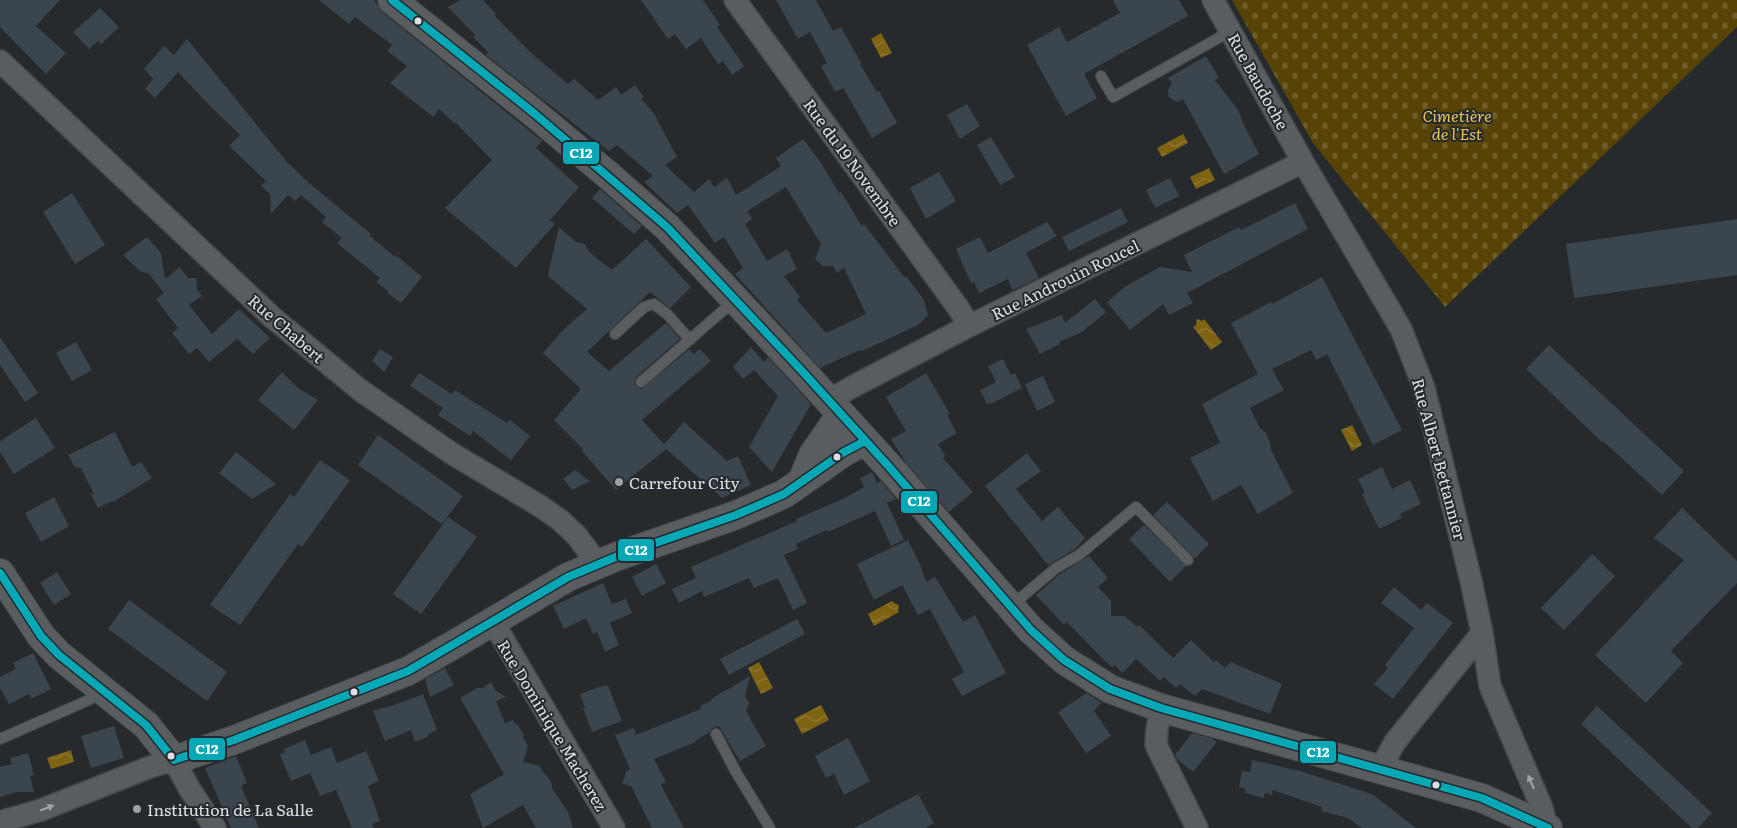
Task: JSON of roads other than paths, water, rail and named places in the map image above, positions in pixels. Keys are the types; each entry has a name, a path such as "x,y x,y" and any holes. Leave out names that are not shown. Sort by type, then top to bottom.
{"street":[{"path":"392,0 608,175 666,227 865,440 1031,630 1064,660 1110,689 1161,708 1482,798 1548,828"},
{"name":"Rue du 19 Novembre","path":"735,0 942,285 969,326"},
{"name":"Rue Baudoche","path":"1213,0 1303,162"},
{"name":"Rue Chabert","path":"0,61 273,318 368,395 451,453 540,506 560,520 577,536 591,555 606,560"},
{"name":"Rue Androuin Roucel","path":"836,409 838,395 852,387 969,326 1303,162"},
{"name":"Rue Albert Bettannier","path":"1303,162 1401,329 1424,388 1467,563 1482,633 1490,686 1542,808 1548,828"},
{"path":"803,480 836,409"},
{"path":"0,822 42,810 156,765 234,740 408,670 568,577 606,560 736,515 784,494 865,440"},
{"path":"0,573 41,636 59,655 146,725 174,760 189,788 215,828"},
{"name":"Rue Dominique Macherez","path":"493,622 614,828"},
{"path":"1382,771 1384,762 1395,742 1482,633"},
{"path":"1161,708 1156,745 1198,828"}],"lane":[{"path":"1101,76 1113,97 1231,31"},
{"path":"640,382 736,300"},
{"path":"615,334 644,307 654,304 673,320 690,340"},
{"path":"1011,606 1056,568 1080,555 1136,507 1188,560"},
{"path":"0,738 91,698 100,688"},
{"path":"716,734 736,772 770,828"}],"water":[{"path":"881,33 892,53 881,58 871,39"},
{"path":"1183,134 1188,143 1162,157 1157,148"},
{"path":"1209,168 1215,180 1196,189 1190,177"},
{"path":"1197,319 1202,321 1204,319 1222,342 1211,350 1193,327 1196,325"},
{"path":"1352,425 1362,445 1352,451 1341,430"},
{"path":"892,601 899,605 899,612 874,626 868,614"},
{"path":"759,662 773,688 761,694 748,668"},
{"path":"821,705 829,720 802,734 794,719"},
{"path":"71,750 74,762 51,769 47,758"}],"place":[{"name":"Carrefour City","path":"619,482"},
{"name":"Institution de La Salle","path":"137,809"}],"park label":[{"name":"Cimetière de l'Est","path":"1457,124"}]}
